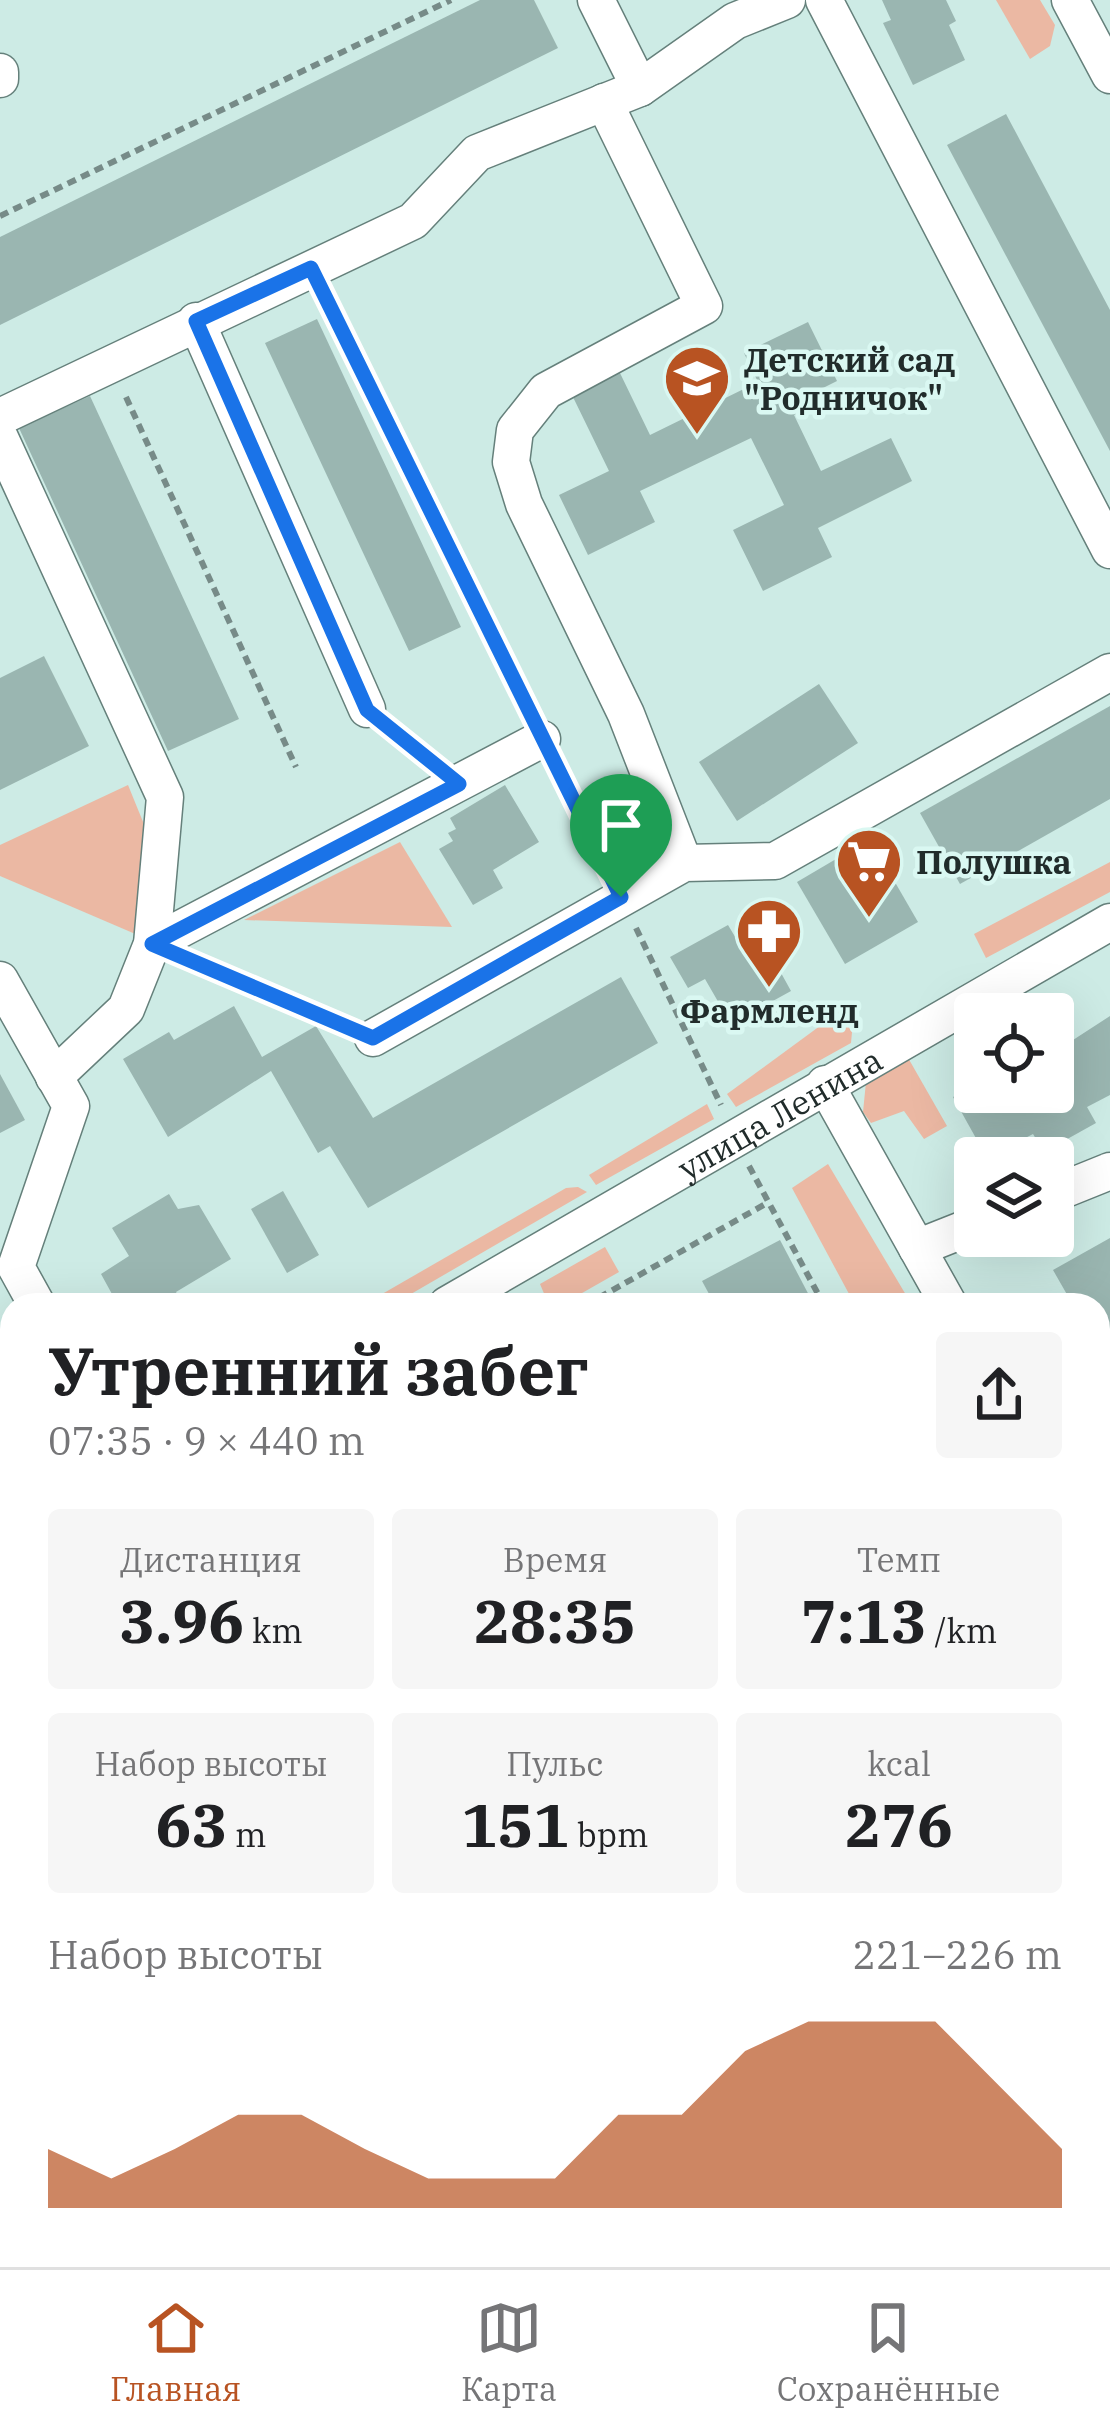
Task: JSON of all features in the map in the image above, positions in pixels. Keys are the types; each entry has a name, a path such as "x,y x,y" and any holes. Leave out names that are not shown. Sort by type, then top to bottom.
{"street":[{"path":"596,0 640,88"},
{"path":"0,417 413,221 477,153 640,88 735,21 788,0"},
{"path":"824,0 1110,550"},
{"path":"1070,0 1110,75"},
{"path":"604,102 704,306 546,391 515,430 511,462 524,504 626,714 684,863"},
{"path":"196,321 367,710"},
{"path":"0,438 165,796 152,944 126,1009 54,1077"},
{"path":"373,1038 684,863 775,861 1110,671"},
{"path":"152,944 542,739"},
{"name":"улица Ленина","path":"467,1293 1110,922"},
{"path":"0,980 70,1106 16,1267 31,1293"},
{"path":"825,1084 942,1293"},
{"path":"1074,1186 1110,1172"},
{"path":"917,1248 954,1233"}],"path":[{"path":"0,217 451,0"},
{"path":"311,268 621,897 733,1136 818,1293"},
{"path":"110,361 296,767"},
{"path":"367,710 459,784"},
{"path":"152,944 373,1038"},
{"path":"607,1293 769,1202"}],"shaded area":[{"path":"996,0 1040,0 1055,25 1050,46 1030,59"},
{"path":"128,785 150,839 140,936 0,876 0,845"},
{"path":"400,842 452,927 244,920"},
{"path":"1110,862 1110,892 986,958 974,934"},
{"path":"839,1012 852,1032 851,1043 736,1107 727,1094"},
{"path":"907,1056 947,1126 924,1139 904,1111 871,1123 863,1112 866,1082"},
{"path":"707,1104 714,1119 596,1185 589,1175"},
{"path":"828,1164 905,1293 849,1293 792,1188"},
{"path":"566,1188 587,1192 413,1293 384,1293"},
{"path":"605,1247 619,1272 582,1293 544,1293 540,1284"}],"building":[{"path":"480,0 534,0 558,48 0,325 0,237"},
{"path":"882,0 946,0 956,21 949,25 965,60 913,85 883,23 891,20"},
{"path":"1006,114 1110,310 1110,451 947,145"},
{"path":"317,319 461,627 409,651 265,343"},
{"path":"808,322 837,381 799,400 804,410 794,415 821,471 891,438 912,481 818,528 832,557 763,591 733,530 784,505 751,438 640,491 655,522 588,555 559,495 609,471 572,395 619,371 650,435 758,382 744,353"},
{"path":"90,396 239,719 168,751 19,428"},
{"path":"44,656 89,746 0,790 0,678"},
{"path":"819,684 858,743 737,821 699,762"},
{"path":"1110,706 1110,799 960,884 920,813"},
{"path":"505,785 539,842 493,870 503,888 473,905 439,849 453,841 448,833 456,829 450,818"},
{"path":"870,839 918,922 845,964 797,882"},
{"path":"728,925 737,940 744,936 747,942 760,935 791,991 731,1024 705,979 688,988 670,957"},
{"path":"621,977 658,1043 368,1208 330,1146 318,1153 271,1071 168,1137 123,1059 169,1032 174,1040 234,1006 262,1057 316,1026 373,1118"},
{"path":"1110,1016 1110,1095 1087,1107 1096,1123 1071,1137 975,1137 962,1113 1074,1113 1074,1039"},
{"path":"0,1074 25,1120 0,1133"},
{"path":"283,1191 319,1255 287,1273 251,1209"},
{"path":"169,1194 178,1209 199,1205 231,1259 177,1293 111,1293 101,1274 129,1256 112,1228"},
{"path":"1110,1238 1110,1293 1066,1293 1053,1270"},
{"path":"780,1240 808,1293 708,1293 702,1281"}],"place":[{"name":"Детский сад \"Родничок\"","path":"697,437"},
{"name":"Полушка","path":"869,920"},
{"name":"Фармленд","path":"769,990"}],"route":[{"path":"311,268 621,897 373,1038 152,944 459,784 367,710 196,321 311,268"}]}
